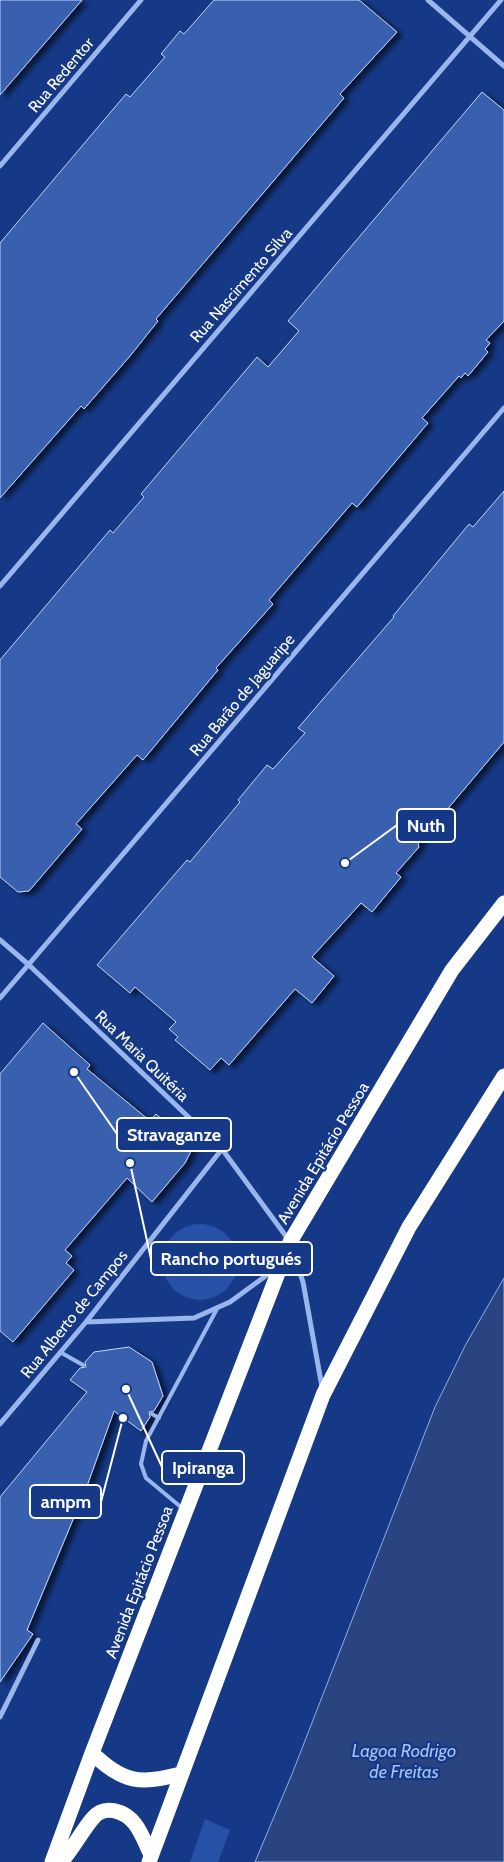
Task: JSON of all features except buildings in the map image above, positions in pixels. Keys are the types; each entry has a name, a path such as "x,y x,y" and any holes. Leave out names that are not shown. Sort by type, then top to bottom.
{"highway":[{"name":"Avenida Epitácio Pessoa","path":"52,1862 92,1753 290,1242 452,970 504,903"},
{"path":"150,1858 323,1395 409,1227 504,1076"},
{"path":"92,1753 105,1765 132,1780 147,1781 181,1774"},
{"path":"61,1862 92,1819 99,1812 106,1810 116,1811 134,1822 150,1858"}],"street":[{"name":"Rua Redentor","path":"0,166 141,0"},
{"path":"428,0 504,66"},
{"name":"Rua Nascimento Silva","path":"0,586 501,0"},
{"name":"Rua Barão de Jaguaripe","path":"0,998 504,408"},
{"name":"Rua Maria Quitéria","path":"0,940 29,965 222,1149 290,1242 305,1290 323,1395"},
{"name":"Rua Alberto de Campos","path":"0,1424 86,1322 222,1149"},
{"path":"86,1322 194,1318 230,1302 267,1275 290,1242"},
{"path":"0,1717 38,1640"}],"lane":[{"path":"185,1512 146,1478 141,1464 146,1441 218,1307"},
{"path":"60,1352 82,1365"},
{"path":"152,1414 159,1418"}],"shaded area":[{"path":"200,1224 215,1227 227,1235 235,1247 238,1262 235,1277 227,1289 215,1297 200,1300 185,1297 173,1289 165,1277 162,1262 165,1247 173,1235 185,1227"},
{"path":"205,1819 230,1830 218,1862 190,1862"}],"water":[{"name":"Lagoa Rodrigo de Freitas","path":"504,1278 504,1862 255,1862 292,1774 435,1407 466,1344"}],"place":[{"name":"Nuth","path":"345,863"},
{"name":"Stravaganze","path":"74,1072"},
{"name":"Rancho portugués","path":"130,1163"},
{"name":"Ipiranga","path":"126,1389"},
{"name":"ampm","path":"123,1418"}]}
